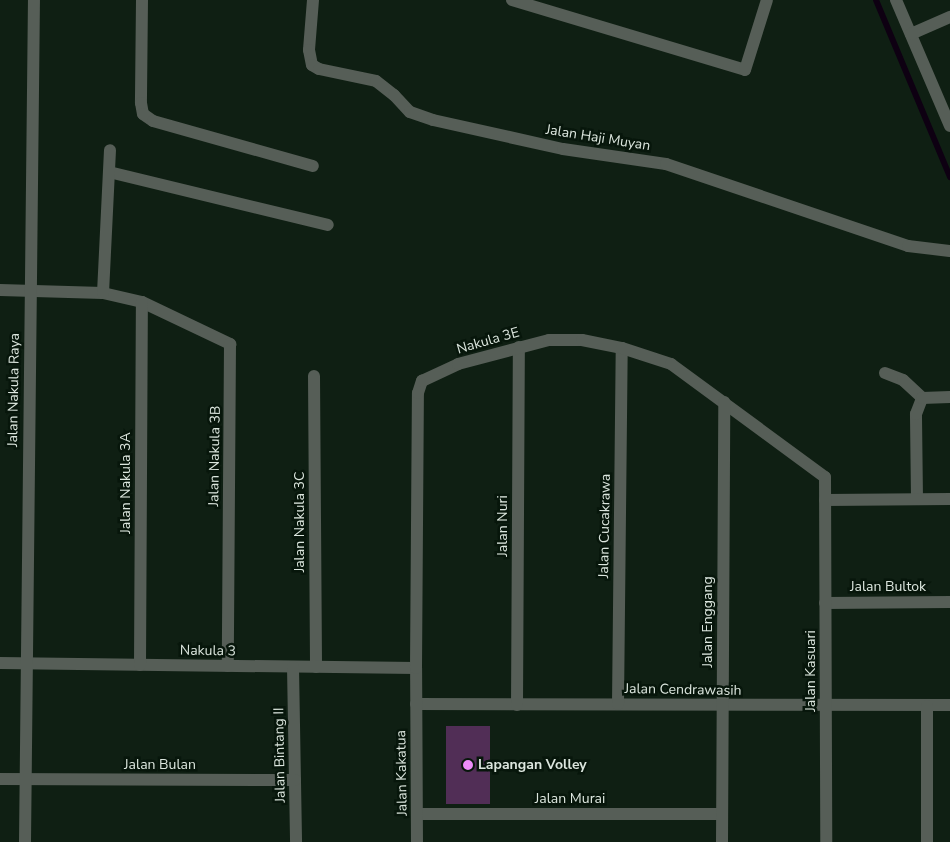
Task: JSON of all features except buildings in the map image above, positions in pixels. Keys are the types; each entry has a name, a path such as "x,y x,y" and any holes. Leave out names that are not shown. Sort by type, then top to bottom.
{"street":[{"name":"Jalan Nakula Raya","path":"25,842 34,0"},
{"path":"142,0 141,103 143,114 152,120 313,166"},
{"name":"Jalan Haji Muyan","path":"314,0 309,50 312,65 319,69 376,80 394,94 410,112 433,120 562,149 666,164 908,246 950,251"},
{"path":"512,0 745,70 767,0"},
{"path":"896,0 950,126"},
{"path":"911,34 950,17"},
{"path":"103,293 110,150"},
{"path":"109,172 328,224"},
{"name":"Jalan Nakula 3B","path":"0,290 103,293 142,302 230,344 232,349 228,666"},
{"name":"Jalan Nakula 3A","path":"140,665 142,302"},
{"name":"Nakula 3E","path":"416,704 418,393 422,381 458,364 549,340 582,340 622,348 671,364 825,477 825,500"},
{"name":"Jalan Nuri","path":"517,705 519,347"},
{"name":"Jalan Cucakrawa","path":"618,704 622,348"},
{"path":"885,373 903,380 922,398 950,397"},
{"name":"Jalan Nakula 3C","path":"314,376 316,667"},
{"path":"917,499 916,414 922,398"},
{"name":"Jalan Enggang","path":"722,842 724,402"},
{"path":"825,500 950,499"},
{"name":"Jalan Kasuari","path":"825,500 826,842"},
{"name":"Jalan Bultok","path":"825,603 950,602"},
{"name":"Nakula 3","path":"0,664 416,668"},
{"name":"Jalan Bintang II","path":"293,667 296,842"},
{"name":"Jalan Cendrawasih","path":"416,704 950,706"},
{"name":"Jalan Kakatua","path":"416,704 418,842"},
{"path":"927,706 927,842"},
{"name":"Jalan Bulan","path":"0,779 295,780"},
{"name":"Jalan Murai","path":"417,814 722,814"}],"shaded area":[{"name":"Lapangan Volley","path":"446,726 490,726 490,804 446,804"}],"waterway":[{"path":"876,0 950,177"}],"place":[{"name":"Lapangan Volley","path":"468,765"}]}
